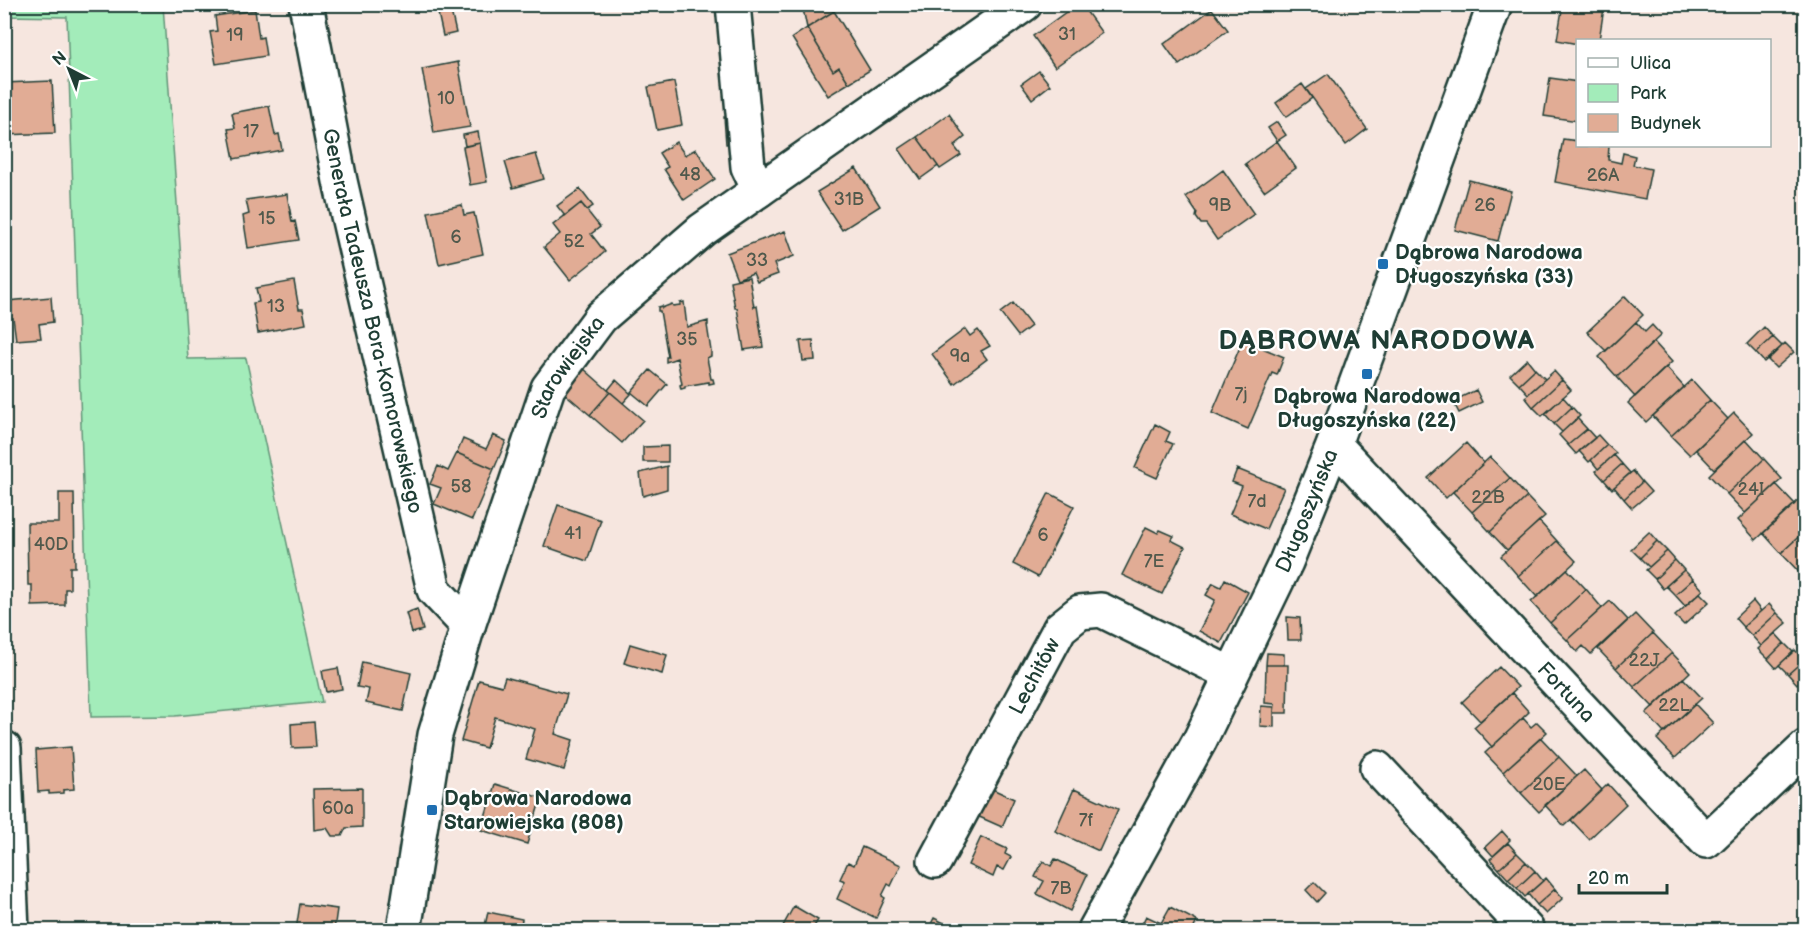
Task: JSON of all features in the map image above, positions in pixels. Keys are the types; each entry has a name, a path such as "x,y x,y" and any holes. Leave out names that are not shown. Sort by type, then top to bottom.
{"street":[{"name":"Generała Tadeusza Bora-Komorowskiego","path":"306,4 340,181 434,590 468,626"},
{"path":"732,4 748,168 759,190"},
{"name":"Starowiejska","path":"404,930 435,735 468,626 549,388 602,317 702,230 1025,4"},
{"name":"Długoszyńska","path":"1095,930 1200,740 1286,562 1334,444 1495,4"},
{"name":"Fortuna","path":"1334,444 1706,841 1806,747"},
{"name":"Lechitów","path":"935,861 1060,628 1080,612 1101,610 1232,674"},
{"path":"4,748 12,930"},
{"path":"1377,768 1527,930"}],"green space":[{"path":"5,4 163,5 188,359 246,358 322,702 175,716 91,717 67,17 5,16"}],"building":[{"path":"802,4 830,4 834,11 807,28"},
{"path":"1077,4 1081,4 1102,33 1055,67 1033,36"},
{"path":"1563,4 1604,8 1599,39 1576,39 1576,44 1557,40"},
{"path":"1212,9 1228,30 1179,65 1164,44"},
{"path":"255,10 259,38 263,37 266,56 216,64 210,32 217,31 215,16"},
{"path":"451,11 456,33 443,36 438,13"},
{"path":"834,11 870,70 849,83 839,67 833,71 807,28"},
{"path":"807,28 833,71 839,67 849,83 828,96 792,38"},
{"path":"458,62 470,127 434,133 422,69"},
{"path":"1039,71 1050,85 1032,99 1021,84"},
{"path":"1328,74 1367,129 1346,145 1306,89"},
{"path":"1550,78 1576,82 1576,121 1544,116"},
{"path":"52,81 55,133 4,135 4,83"},
{"path":"674,82 682,125 657,130 648,87"},
{"path":"1302,84 1312,98 1286,117 1276,103"},
{"path":"269,106 275,135 279,134 282,150 234,159 228,129 235,128 232,113"},
{"path":"949,114 965,137 954,146 961,155 940,169 917,137"},
{"path":"724,117 736,117 738,143 726,144"},
{"path":"1277,122 1286,135 1277,141 1268,128"},
{"path":"478,132 480,143 465,146 463,135"},
{"path":"917,137 938,166 920,179 899,149"},
{"path":"1563,139 1576,141 1576,147 1609,147 1608,160 1621,163 1623,153 1635,156 1633,165 1651,169 1645,199 1555,182"},
{"path":"1277,141 1296,168 1264,191 1245,164"},
{"path":"676,142 685,155 696,149 715,179 684,200 664,169 668,167 659,153"},
{"path":"480,143 487,182 470,185 463,147"},
{"path":"536,154 544,179 513,188 505,162"},
{"path":"856,168 880,206 842,230 817,192"},
{"path":"1223,170 1254,214 1217,240 1206,224 1201,224 1196,217 1197,213 1186,197"},
{"path":"1469,180 1511,191 1498,241 1455,230"},
{"path":"580,189 593,206 587,210 581,203 565,216 557,206"},
{"path":"287,194 292,222 295,221 299,240 248,248 243,216 249,214 246,200"},
{"path":"581,203 600,227 591,234 605,252 570,280 544,247 560,234 553,225"},
{"path":"462,205 464,215 474,213 483,254 439,264 428,212"},
{"path":"785,231 794,256 774,264 778,274 757,282 753,273 737,279 727,253"},
{"path":"749,277 754,307 757,306 763,347 744,350 730,281"},
{"path":"294,281 299,309 303,309 306,324 258,333 253,303 259,302 256,288"},
{"path":"1625,296 1643,315 1606,351 1587,332"},
{"path":"51,297 53,322 39,324 41,338 16,340 13,318 9,319 7,301"},
{"path":"684,302 687,327 708,321 711,356 707,358 711,379 714,383 685,386 681,389 677,358 666,362 666,357 668,357 658,307 680,305"},
{"path":"1013,303 1031,326 1018,336 1000,313"},
{"path":"1636,322 1645,332 1652,325 1661,335 1617,377 1599,357"},
{"path":"1764,327 1773,337 1756,353 1747,344"},
{"path":"965,329 970,336 978,330 990,346 981,351 987,359 954,384 932,354"},
{"path":"1773,337 1782,346 1764,362 1756,353"},
{"path":"813,340 815,360 803,361 800,341"},
{"path":"1243,340 1284,357 1277,375 1272,373 1248,429 1212,413"},
{"path":"1654,342 1672,362 1635,397 1617,377"},
{"path":"1785,343 1794,352 1776,368 1768,360"},
{"path":"1527,359 1535,369 1519,384 1510,375"},
{"path":"1666,367 1684,387 1646,422 1628,403"},
{"path":"583,368 610,392 590,415 563,392"},
{"path":"1535,369 1545,379 1528,394 1519,384"},
{"path":"650,370 667,384 648,406 631,392"},
{"path":"1554,371 1562,380 1533,407 1525,397"},
{"path":"616,380 631,394 623,403 608,390"},
{"path":"1562,380 1571,390 1542,416 1533,407"},
{"path":"1692,380 1710,400 1671,436 1653,416"},
{"path":"1476,390 1482,402 1459,413 1453,401"},
{"path":"610,392 643,420 622,443 590,415"},
{"path":"1563,397 1572,407 1554,424 1545,414"},
{"path":"1710,400 1728,419 1690,455 1671,436"},
{"path":"1572,407 1580,416 1562,432 1554,424"},
{"path":"1734,413 1753,433 1714,469 1696,450"},
{"path":"1577,418 1587,429 1568,445 1559,435"},
{"path":"1155,424 1170,432 1166,441 1173,444 1157,478 1135,468"},
{"path":"1587,429 1595,438 1576,454 1568,445"},
{"path":"493,435 506,441 494,469 457,453 463,439 486,449"},
{"path":"1598,435 1607,445 1589,462 1579,451"},
{"path":"1746,439 1764,459 1727,494 1709,475"},
{"path":"1466,443 1484,463 1446,498 1428,478"},
{"path":"1607,445 1616,453 1598,469 1591,460"},
{"path":"668,446 668,462 643,462 643,447"},
{"path":"457,453 494,469 472,520 434,504 441,488 430,484 438,466 448,471"},
{"path":"1614,455 1622,464 1604,480 1596,471"},
{"path":"1490,457 1510,478 1472,512 1453,492"},
{"path":"1764,459 1782,479 1745,513 1727,494"},
{"path":"1622,464 1630,473 1612,489 1604,480"},
{"path":"667,466 667,489 643,496 640,473"},
{"path":"1237,469 1284,488 1266,529 1230,514 1242,486 1232,482"},
{"path":"1633,471 1642,482 1624,499 1614,487"},
{"path":"1510,478 1527,497 1490,532 1472,512"},
{"path":"1642,482 1651,492 1632,508 1624,499"},
{"path":"1776,484 1795,504 1756,540 1738,520"},
{"path":"59,493 74,493 75,567 70,567 70,589 65,589 65,605 32,606 32,585 28,585 27,523 59,523"},
{"path":"1049,493 1074,506 1038,577 1013,564"},
{"path":"1527,497 1545,516 1507,550 1490,532"},
{"path":"1801,498 1806,503 1806,530 1781,553 1763,533"},
{"path":"558,505 601,520 587,561 544,546"},
{"path":"1539,521 1557,541 1518,576 1501,556"},
{"path":"1146,527 1158,533 1160,530 1174,536 1171,540 1185,547 1162,594 1122,575"},
{"path":"1806,530 1806,567 1799,572 1781,553"},
{"path":"1649,532 1657,541 1640,558 1631,549"},
{"path":"1557,541 1576,561 1537,597 1518,576"},
{"path":"1657,541 1667,551 1649,567 1640,558"},
{"path":"1667,551 1675,560 1655,579 1646,570"},
{"path":"1675,560 1684,570 1663,589 1655,579"},
{"path":"1567,569 1586,589 1550,623 1531,602"},
{"path":"1684,570 1693,579 1675,595 1666,586"},
{"path":"1225,579 1248,592 1221,643 1199,631 1215,600 1206,595 1213,583 1221,587"},
{"path":"1693,579 1703,590 1685,606 1675,595"},
{"path":"1586,589 1602,608 1567,640 1550,623"},
{"path":"1700,593 1709,602 1684,625 1675,616"},
{"path":"1610,601 1628,620 1591,654 1583,646 1577,652 1567,640"},
{"path":"1753,601 1761,611 1743,627 1735,618"},
{"path":"1769,604 1777,613 1752,636 1743,627"},
{"path":"417,609 423,630 412,633 406,613"},
{"path":"1777,613 1787,623 1761,646 1752,636"},
{"path":"1635,614 1653,633 1616,668 1598,649"},
{"path":"1287,617 1300,618 1301,640 1288,640"},
{"path":"1653,633 1672,653 1634,687 1616,668"},
{"path":"1775,633 1784,643 1768,659 1758,649"},
{"path":"1784,643 1793,652 1776,668 1768,659"},
{"path":"630,644 667,655 662,674 624,663"},
{"path":"1795,650 1804,660 1788,674 1779,665"},
{"path":"1267,653 1284,654 1284,665 1266,665"},
{"path":"1672,653 1690,672 1653,707 1634,687"},
{"path":"1804,660 1806,675 1797,684 1788,674"},
{"path":"362,662 411,673 403,711 366,703 369,689 357,687"},
{"path":"1266,665 1288,665 1287,713 1274,713 1275,704 1265,703"},
{"path":"1499,667 1518,687 1480,721 1462,702"},
{"path":"338,668 342,689 326,692 322,671"},
{"path":"505,677 567,694 555,734 573,740 564,770 526,759 535,729 495,717 486,748 461,741 479,680 502,686"},
{"path":"1683,678 1702,698 1664,733 1646,713"},
{"path":"1512,693 1529,712 1492,747 1474,727"},
{"path":"1695,704 1713,723 1675,758 1657,739"},
{"path":"1261,706 1274,707 1274,727 1260,726"},
{"path":"1523,718 1531,727 1537,722 1547,732 1503,772 1485,753"},
{"path":"314,722 316,747 292,748 291,724"},
{"path":"1541,738 1559,757 1521,793 1503,772"},
{"path":"71,747 74,789 63,790 63,793 38,792 36,750"},
{"path":"1559,757 1577,776 1539,812 1521,793"},
{"path":"1584,770 1602,790 1564,826 1545,805"},
{"path":"495,784 541,798 527,844 481,830"},
{"path":"1608,784 1626,804 1589,839 1571,820"},
{"path":"988,787 1014,799 1002,827 975,815"},
{"path":"362,788 362,827 346,828 342,836 332,836 327,828 314,830 313,789"},
{"path":"1074,789 1118,809 1099,851 1055,831"},
{"path":"1502,831 1510,840 1493,856 1485,847"},
{"path":"981,837 1007,849 1005,854 1011,857 1004,870 997,867 993,877 968,865"},
{"path":"1508,843 1517,853 1499,869 1490,859"},
{"path":"862,847 901,865 891,886 888,884 882,896 885,898 876,918 837,899 845,881 840,879 848,862 854,865"},
{"path":"1517,853 1526,862 1508,879 1499,869"},
{"path":"1055,859 1087,875 1070,911 1037,894 1044,881 1035,877 1043,861 1051,866"},
{"path":"1526,862 1535,871 1517,888 1508,879"},
{"path":"1535,871 1543,881 1525,897 1517,888"},
{"path":"1546,878 1555,889 1537,905 1528,894"},
{"path":"1314,882 1325,893 1317,902 1306,890"},
{"path":"1555,889 1563,898 1546,914 1537,905"},
{"path":"300,904 337,909 334,930 296,930"},
{"path":"794,906 818,920 812,930 791,930 783,926"},
{"path":"1170,907 1197,921 1193,930 1139,930 1146,916 1161,923"},
{"path":"488,912 522,919 520,930 484,930"},
{"path":"934,918 958,930 928,930"}],"place":[{"name":"Dąbrowa Narodowa Długoszyńska (33)","path":"1383,264"},
{"name":"Dąbrowa Narodowa Długoszyńska (22)","path":"1367,374"},
{"name":"Dąbrowa Narodowa Starowiejska (808)","path":"432,810"}],"district":[{"name":"DĄBROWA NARODOWA","path":"1377,341"}]}
